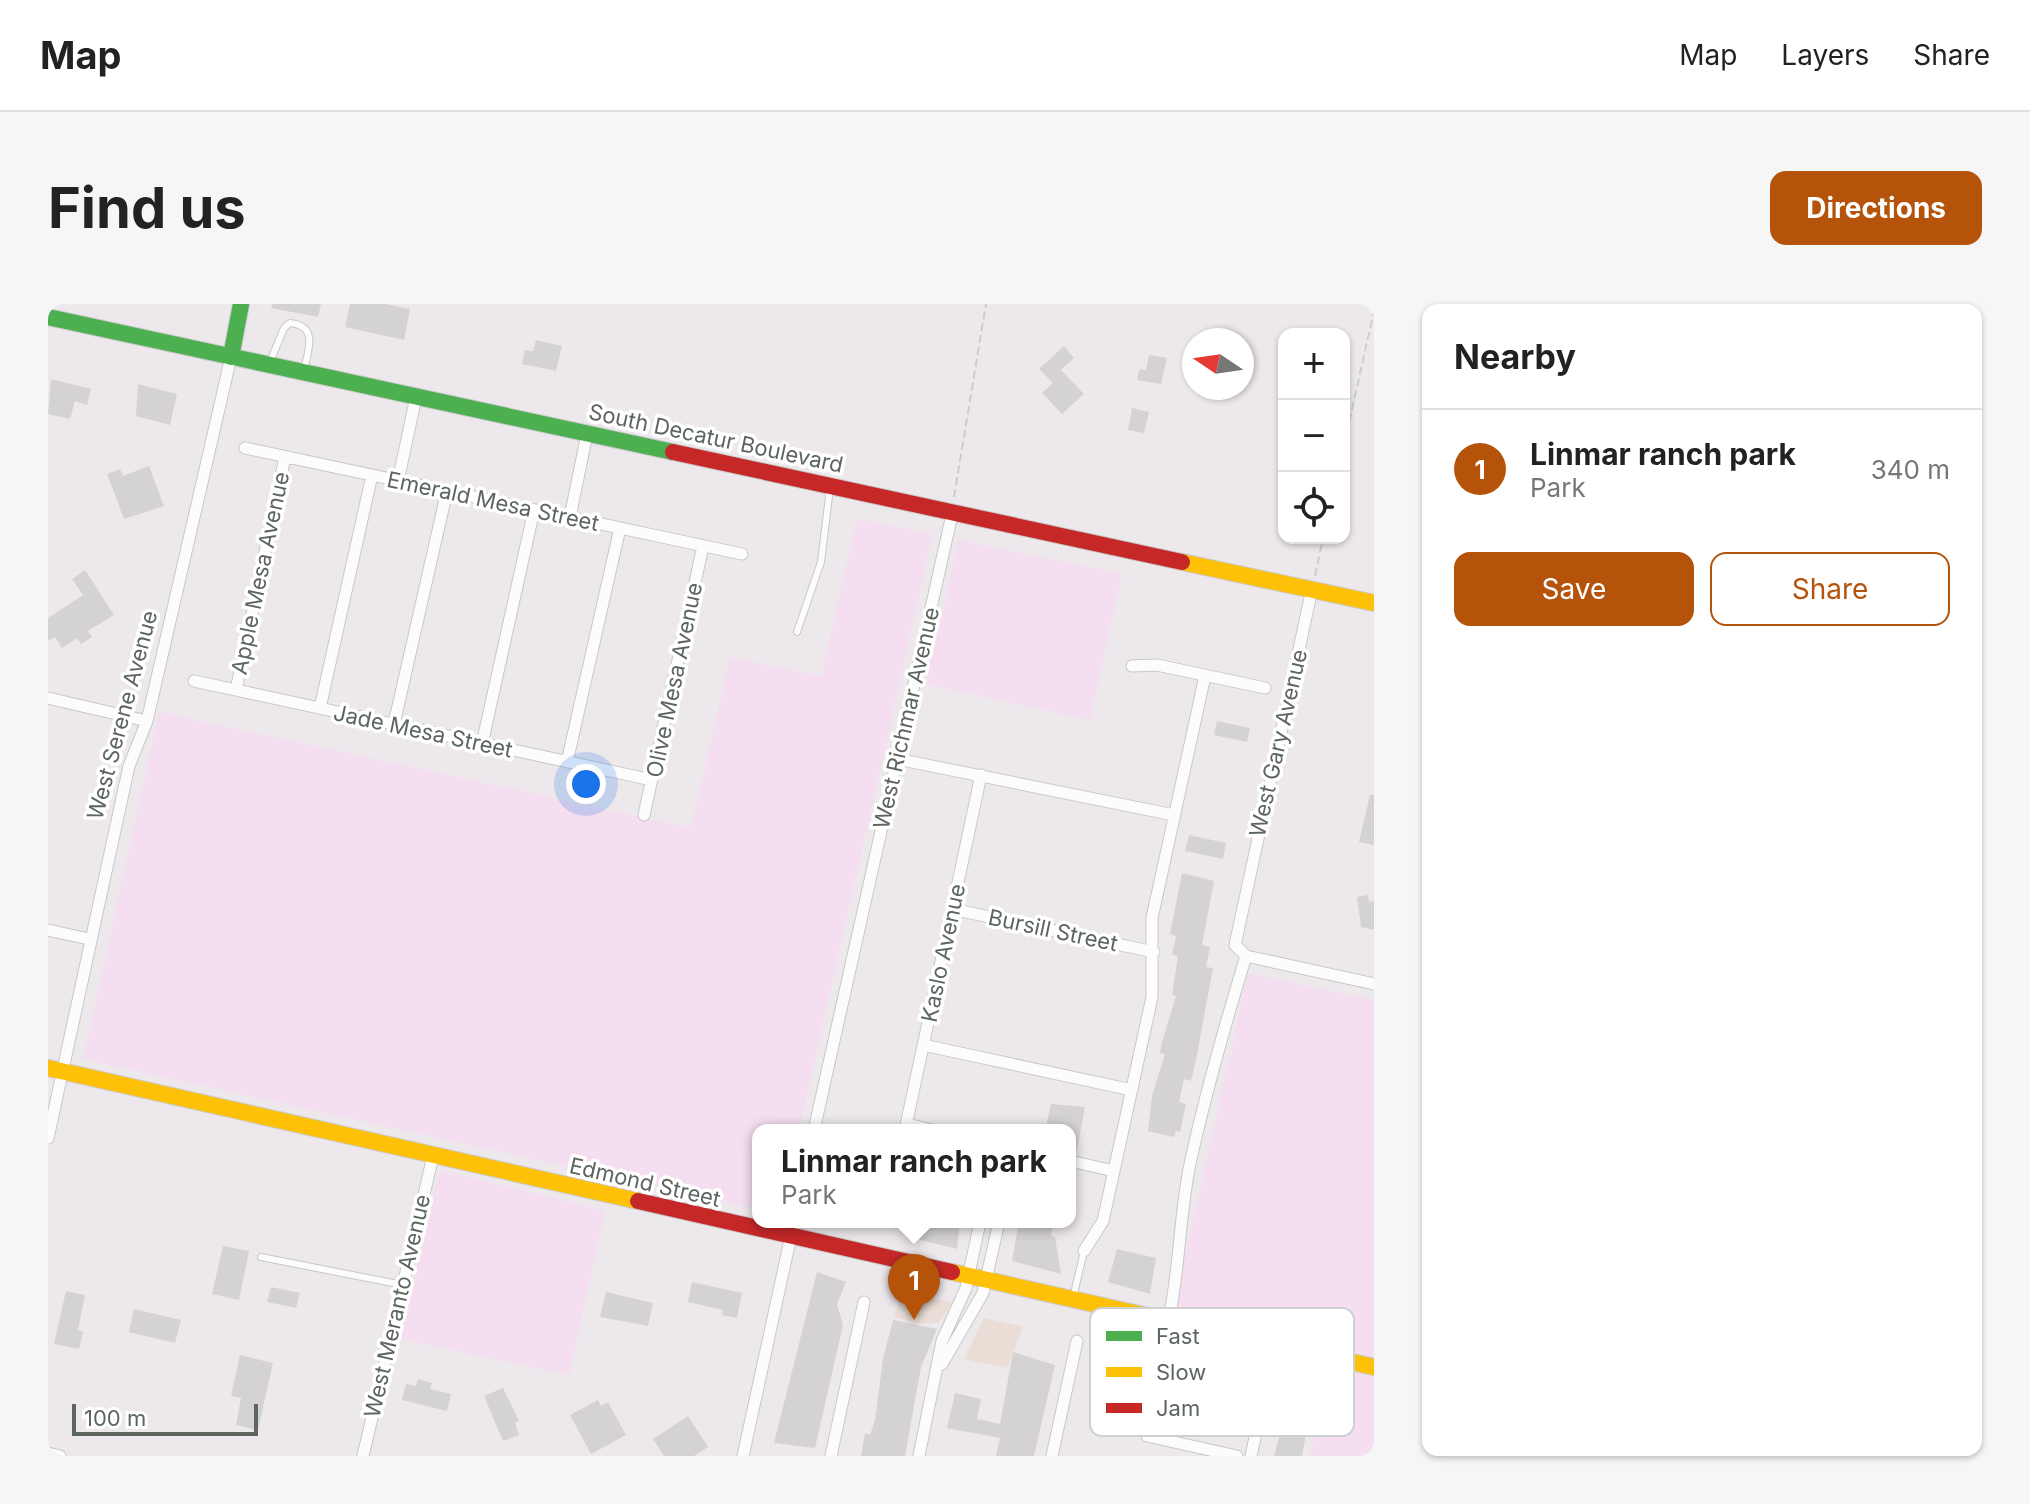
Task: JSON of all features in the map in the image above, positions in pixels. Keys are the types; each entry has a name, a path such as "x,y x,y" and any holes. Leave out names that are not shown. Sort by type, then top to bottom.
{"street":[{"name":"West Serene Avenue","path":"48,1138 56,1070 129,766 147,721 241,304"},
{"name":"South Decatur Boulevard","path":"48,317 1374,603"},
{"path":"398,481 416,397"},
{"path":"570,517 587,434"},
{"name":"Emerald Mesa Street","path":"245,448 742,554"},
{"name":"Apple Mesa Avenue","path":"236,690 285,457"},
{"path":"320,708 372,475"},
{"path":"394,724 447,491"},
{"path":"482,744 534,510"},
{"name":"West Richmar Avenue","path":"815,1124 953,510"},
{"path":"567,762 620,528"},
{"name":"Olive Mesa Avenue","path":"644,815 703,546"},
{"name":"West Gary Avenue","path":"1171,1308 1189,1168 1242,952 1235,936 1312,589"},
{"path":"1132,666 1157,665 1265,688"},
{"path":"1084,1251 1103,1221 1152,997 1152,918 1205,676"},
{"name":"Jade Mesa Street","path":"194,681 652,780"},
{"path":"48,698 147,721"},
{"path":"897,759 1174,815"},
{"name":"Kaslo Avenue","path":"907,1124 981,775"},
{"name":"Bursill Street","path":"952,909 1154,952"},
{"path":"48,930 89,939"},
{"path":"1242,952 1374,984"},
{"path":"923,1045 1132,1090"},
{"name":"Edmond Street","path":"56,1070 433,1156 752,1222"},
{"name":"West Meranto Avenue","path":"363,1456 433,1156"},
{"path":"1076,1162 1114,1171"},
{"path":"919,1456 945,1331 968,1278 979,1228"},
{"path":"937,1371 980,1299 998,1228"},
{"path":"743,1456 792,1230"},
{"name":"Edmond Street","path":"792,1230 968,1278 1103,1308"},
{"path":"831,1456 864,1302"},
{"path":"1052,1456 1077,1341"},
{"name":"Edmond Street","path":"1354,1363 1374,1367"},
{"path":"1147,1436 1237,1456"},
{"path":"1251,1456 1255,1436"},
{"path":"48,1453 60,1456"}],"lane":[{"path":"269,366 284,328 290,323 299,324 311,336 303,373"},
{"path":"797,632 821,562 830,485"},
{"path":"1072,1301 1084,1251"},
{"path":"261,1257 403,1285"},
{"path":"945,1331 956,1339"}],"path":[{"path":"953,510 986,304"},
{"path":"1350,418 1374,311"},
{"path":"1312,589 1322,544"}],"shaded area":[{"path":"903,1295 953,1302 938,1323 915,1324 894,1316"},
{"path":"984,1318 1023,1327 1007,1368 964,1359"}],"sand":[{"path":"857,519 933,534 800,1124 752,1124 752,1208 83,1059 159,712 691,828 730,657 821,676"},
{"path":"959,540 1122,574 1090,720 925,684"},
{"path":"1248,973 1374,1000 1374,1456 1310,1456 1314,1436 1354,1436 1354,1308 1174,1306"},
{"path":"440,1170 605,1211 569,1375 400,1339"}],"building":[{"path":"272,304 321,304 318,317 271,308"},
{"path":"350,304 386,304 410,309 404,340 345,327"},
{"path":"536,340 562,346 556,371 522,364 525,350 533,351"},
{"path":"1064,346 1074,358 1061,370 1084,394 1062,414 1042,393 1053,383 1039,369"},
{"path":"1149,355 1167,358 1161,384 1137,380 1139,369 1146,370"},
{"path":"51,379 91,389 87,405 75,401 70,419 48,414"},
{"path":"138,384 177,394 170,425 136,416"},
{"path":"1132,408 1149,412 1144,433 1128,430"},
{"path":"149,466 164,506 124,519 107,474 120,469 123,476"},
{"path":"85,570 114,615 88,631 92,637 81,644 77,638 62,648 55,637 48,641 48,618 83,595 72,579"},
{"path":"1217,721 1250,728 1247,742 1214,735"},
{"path":"1370,795 1374,795 1374,845 1359,842"},
{"path":"1189,835 1226,843 1223,859 1185,851"},
{"path":"1182,873 1214,881 1202,945 1210,947 1206,967 1213,968 1191,1081 1184,1079 1179,1102 1186,1104 1180,1132 1176,1131 1174,1137 1148,1131 1152,1096 1165,1054 1160,1053 1162,1042 1176,996 1172,995 1178,956 1172,955 1176,936 1170,934"},
{"path":"1368,895 1369,902 1374,901 1374,930 1361,927 1357,897"},
{"path":"1051,1104 1085,1107 1076,1154 1076,1124 1046,1124"},
{"path":"916,1228 959,1228 957,1249 913,1238"},
{"path":"1018,1228 1053,1228 1051,1236 1055,1237 1061,1274 1012,1261"},
{"path":"223,1246 249,1251 239,1300 212,1294"},
{"path":"1117,1249 1156,1258 1150,1294 1108,1282"},
{"path":"817,1272 846,1282 837,1304 843,1325 815,1448 774,1443"},
{"path":"692,1282 742,1293 737,1318 722,1315 723,1310 688,1302"},
{"path":"271,1287 300,1293 296,1308 267,1302"},
{"path":"66,1291 85,1295 78,1330 83,1332 79,1349 54,1344"},
{"path":"606,1292 653,1303 648,1326 600,1317"},
{"path":"134,1309 181,1320 175,1343 129,1332"},
{"path":"893,1320 937,1329 921,1367 905,1456 861,1456 865,1433 870,1435 875,1420 883,1359"},
{"path":"1013,1352 1055,1365 1034,1456 996,1456 1000,1438 947,1428 955,1393 981,1399 977,1419 1000,1424"},
{"path":"240,1355 273,1363 258,1430 236,1425 241,1398 231,1396"},
{"path":"418,1379 432,1383 430,1389 451,1394 447,1411 402,1400 406,1384 416,1386"},
{"path":"503,1388 519,1421 515,1423 519,1435 503,1441 484,1396"},
{"path":"598,1400 601,1406 608,1402 626,1435 591,1454 570,1415"},
{"path":"688,1416 708,1447 694,1456 664,1456 653,1439"},
{"path":"1279,1436 1306,1436 1302,1456 1274,1456"}],"traffic: fast":[{"path":"231,357 241,304"},
{"path":"48,317 673,452"}],"traffic: slow":[{"path":"1182,562 1374,603"},
{"path":"48,1068 638,1201"},
{"path":"952,1272 1112,1308"},
{"path":"1354,1362 1374,1367"}],"traffic: jam":[{"path":"673,452 1182,562"},
{"path":"638,1201 752,1227"},
{"path":"757,1228 952,1272"}],"place":[{"name":"Linmar ranch park","path":"914,1320"}]}
